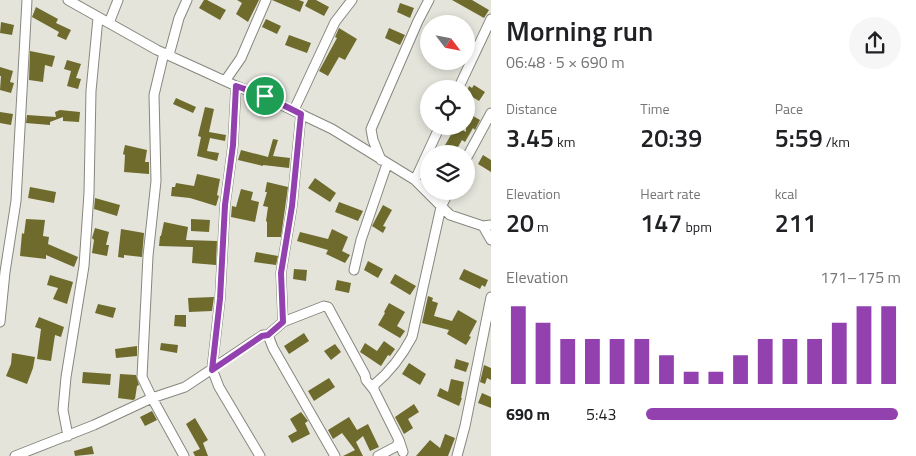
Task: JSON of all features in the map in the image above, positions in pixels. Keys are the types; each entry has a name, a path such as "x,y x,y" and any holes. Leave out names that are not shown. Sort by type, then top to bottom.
{"street":[{"path":"0,322 5,272 16,201 27,0"},
{"path":"68,0 166,54 236,86 265,96 356,143 384,163 415,180 450,215 487,225 491,240"},
{"path":"109,23 118,0"},
{"path":"184,456 142,377 148,256 156,181 154,95 166,54 187,0"},
{"path":"225,80 241,58 266,0"},
{"path":"283,322 281,273 292,206 297,112 335,22 352,0"},
{"path":"356,143 367,136 371,129 418,21 430,0"},
{"path":"68,436 63,410 66,377 84,266 89,193 91,90 98,18"},
{"path":"462,80 491,19"},
{"path":"236,86 233,145 225,205 220,299 212,370 219,386 260,456"},
{"path":"474,145 491,113"},
{"path":"354,270 384,163 373,140 371,129"},
{"path":"415,180 436,135"},
{"path":"374,390 374,385 402,356 412,337 441,207 444,200"},
{"path":"457,456 465,426 491,298"},
{"path":"15,456 68,436 152,398 185,387 262,336 268,335 283,322 317,308 328,307 366,380 374,390 403,452"},
{"path":"268,335 273,348 335,456"},
{"path":"378,456 397,446 399,440"}],"building":[{"path":"204,0 226,10 220,20 199,8"},
{"path":"237,0 259,0 248,22 236,14 242,3"},
{"path":"272,0 299,0 304,2 300,12"},
{"path":"308,0 316,0 329,7 324,16 305,6"},
{"path":"452,0 472,0 489,10 484,18"},
{"path":"400,3 414,8 410,18 397,12"},
{"path":"36,7 58,19 56,23 71,30 66,40 57,36 59,32 32,17"},
{"path":"266,19 281,26 277,34 262,27"},
{"path":"1,22 14,25 12,35 0,33"},
{"path":"339,28 357,39 345,60 339,57 328,76 319,71 337,38 335,37"},
{"path":"389,28 405,35 400,45 385,38"},
{"path":"289,35 311,43 307,53 285,45"},
{"path":"30,51 55,56 52,67 45,65 43,82 29,80"},
{"path":"67,60 81,64 76,78 81,79 78,89 67,86 71,71 64,69"},
{"path":"0,67 13,71 10,82 14,83 11,93 0,90"},
{"path":"475,86 485,92 479,101 475,99"},
{"path":"176,98 196,107 193,113 173,104"},
{"path":"205,107 214,109 209,132 226,135 225,141 210,138 207,151 219,153 217,161 197,156 201,137 198,136"},
{"path":"60,110 80,112 79,122 63,121 63,117 50,122 50,125 26,123 27,115 56,117 55,112"},
{"path":"0,112 13,114 11,125 0,123"},
{"path":"475,117 480,120 475,130"},
{"path":"451,135 469,135 465,142 462,140 459,145 445,145"},
{"path":"273,139 278,140 273,156 290,158 289,168 263,166 238,160 241,150 268,157"},
{"path":"125,145 147,150 145,162 149,162 149,174 124,172 125,155 123,154"},
{"path":"483,155 491,160 491,172 478,164"},
{"path":"197,174 220,179 217,195 219,196 216,206 190,198 171,196 172,187 175,187 176,183 194,186"},
{"path":"315,178 336,193 330,202 308,188"},
{"path":"267,182 288,187 281,237 267,237 266,221 268,207 263,206 267,192 265,192"},
{"path":"30,187 56,192 54,203 28,198"},
{"path":"241,189 253,192 251,200 259,202 255,222 231,217 232,206 236,207"},
{"path":"95,198 120,205 117,216 94,209"},
{"path":"339,202 363,211 358,221 335,212"},
{"path":"383,205 392,210 383,226 386,227 383,233 372,226"},
{"path":"26,219 45,220 43,236 49,237 48,244 78,257 74,267 46,255 46,259 20,256 22,233 24,234"},
{"path":"191,219 210,220 209,232 191,231"},
{"path":"164,222 188,227 186,240 217,241 216,265 192,263 193,247 159,246"},
{"path":"95,228 109,232 106,245 109,245 107,256 92,253 94,240 92,238"},
{"path":"121,229 144,233 142,257 124,255 124,258 118,257"},
{"path":"332,229 348,237 342,251 350,255 345,263 326,254 328,250 297,241 300,232 328,239"},
{"path":"256,252 278,256 276,265 254,262"},
{"path":"368,261 383,269 378,278 364,270"},
{"path":"294,269 307,270 306,281 293,279"},
{"path":"464,269 488,280 485,287 482,285 480,289 459,279"},
{"path":"395,274 416,286 410,295 390,283"},
{"path":"50,275 73,282 67,304 53,299 58,288 47,285"},
{"path":"337,280 351,283 349,293 335,290"},
{"path":"428,296 433,298 432,301 438,303 434,316 452,321 458,310 477,321 466,345 447,334 449,330 422,323"},
{"path":"214,297 212,311 189,312 188,298"},
{"path":"389,303 405,312 397,326 405,331 400,338 378,325"},
{"path":"98,304 116,308 113,318 95,313"},
{"path":"175,315 186,315 186,327 174,326"},
{"path":"39,317 64,327 61,337 55,335 51,361 37,359 41,329 35,327"},
{"path":"304,333 309,341 289,354 284,346"},
{"path":"384,341 395,349 390,356 388,355 381,366 360,352 365,343 377,351"},
{"path":"161,343 178,345 177,353 160,350"},
{"path":"335,344 341,352 331,360 324,351"},
{"path":"137,346 137,356 116,358 115,349"},
{"path":"12,353 35,357 27,384 6,376 11,364"},
{"path":"456,359 469,363 466,372 454,368"},
{"path":"409,363 426,374 420,385 402,374"},
{"path":"484,365 491,368 491,380 487,378 485,384 480,382"},
{"path":"83,372 111,374 110,385 82,383"},
{"path":"120,374 136,375 139,385 137,386 135,399 118,398"},
{"path":"329,378 335,387 314,401 308,391"},
{"path":"451,379 464,382 459,406 437,396 440,388 448,392"},
{"path":"482,393 491,397 491,408 478,403"},
{"path":"414,404 419,412 408,419 413,428 404,434 395,417"},
{"path":"152,411 157,420 145,426 140,417"},
{"path":"301,412 308,421 305,423 310,434 292,443 288,436 297,431 290,419"},
{"path":"349,417 357,430 368,424 379,447 370,451 363,436 356,442 363,456 343,456 355,450 342,433 333,439 328,430"},
{"path":"195,418 208,440 203,443 208,456 195,456 193,452 200,449 186,424"},
{"path":"445,434 455,438 448,456 416,456 430,440 440,448"},
{"path":"92,446 94,454 75,456 74,451"}],"route":[{"path":"236,86 265,96 301,114 292,206 281,273 283,322 268,335 262,336 212,370 220,299 225,205 233,145 236,86"}]}
